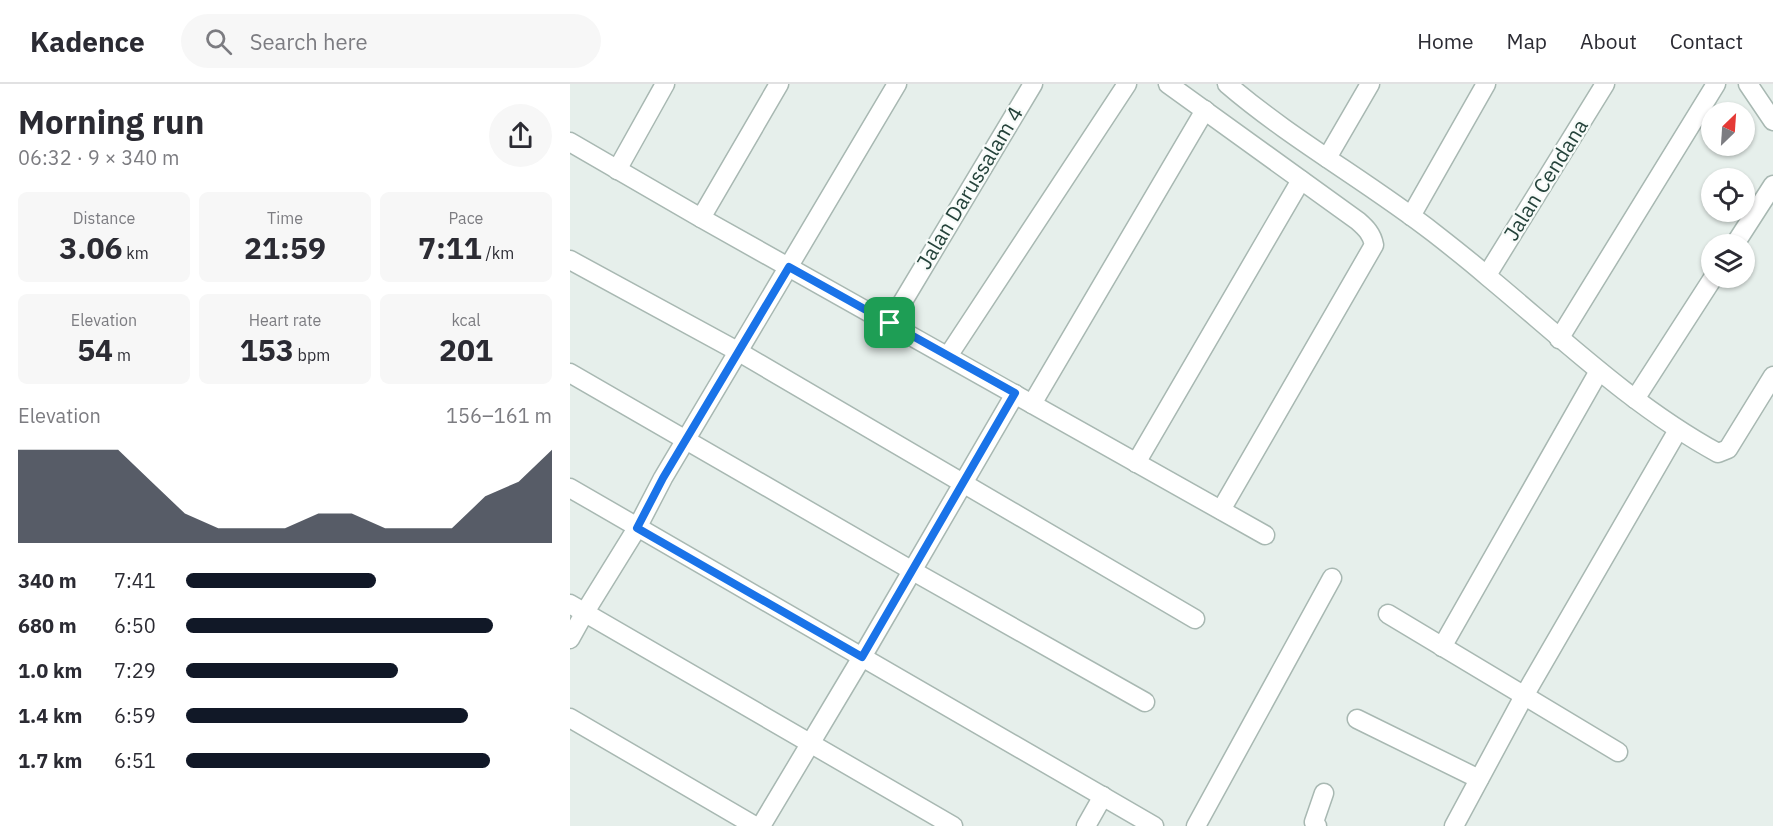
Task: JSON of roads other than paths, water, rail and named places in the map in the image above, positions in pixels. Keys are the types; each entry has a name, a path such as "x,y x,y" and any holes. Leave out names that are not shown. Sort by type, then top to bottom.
{"street":[{"path":"617,170 665,84"},
{"path":"701,218 779,84"},
{"path":"570,639 577,608 637,528 663,478 897,84"},
{"name":"Jalan Darussalam 4","path":"890,323 1033,84"},
{"path":"948,356 1127,84"},
{"path":"1168,84 1358,220 1370,232 1374,245 1221,510"},
{"path":"1227,84 1246,91 1327,158 1411,216 1487,275 1559,339 1635,399 1678,430 1718,453 1728,449 1773,376"},
{"path":"1327,158 1370,84"},
{"path":"1411,216 1486,84"},
{"name":"Jalan Cendana","path":"1487,275 1605,84"},
{"path":"1559,339 1716,84"},
{"path":"1748,84 1773,121"},
{"path":"1032,404 1205,110"},
{"path":"570,142 1264,535"},
{"path":"1136,463 1301,180"},
{"path":"1741,234 1773,185"},
{"path":"570,260 739,352 1195,619"},
{"path":"1635,399 1707,288"},
{"path":"1442,647 1599,371"},
{"path":"570,373 1145,702"},
{"path":"761,826 1015,393"},
{"path":"1454,826 1524,696 1678,430"},
{"path":"570,489 1154,826"},
{"path":"1196,826 1332,578"},
{"path":"577,608 952,826"},
{"path":"1388,614 1618,752"},
{"path":"570,718 755,826"},
{"path":"1357,719 1479,779"},
{"path":"1317,826 1314,822 1324,793"},
{"path":"1086,826 1103,796"}]}
